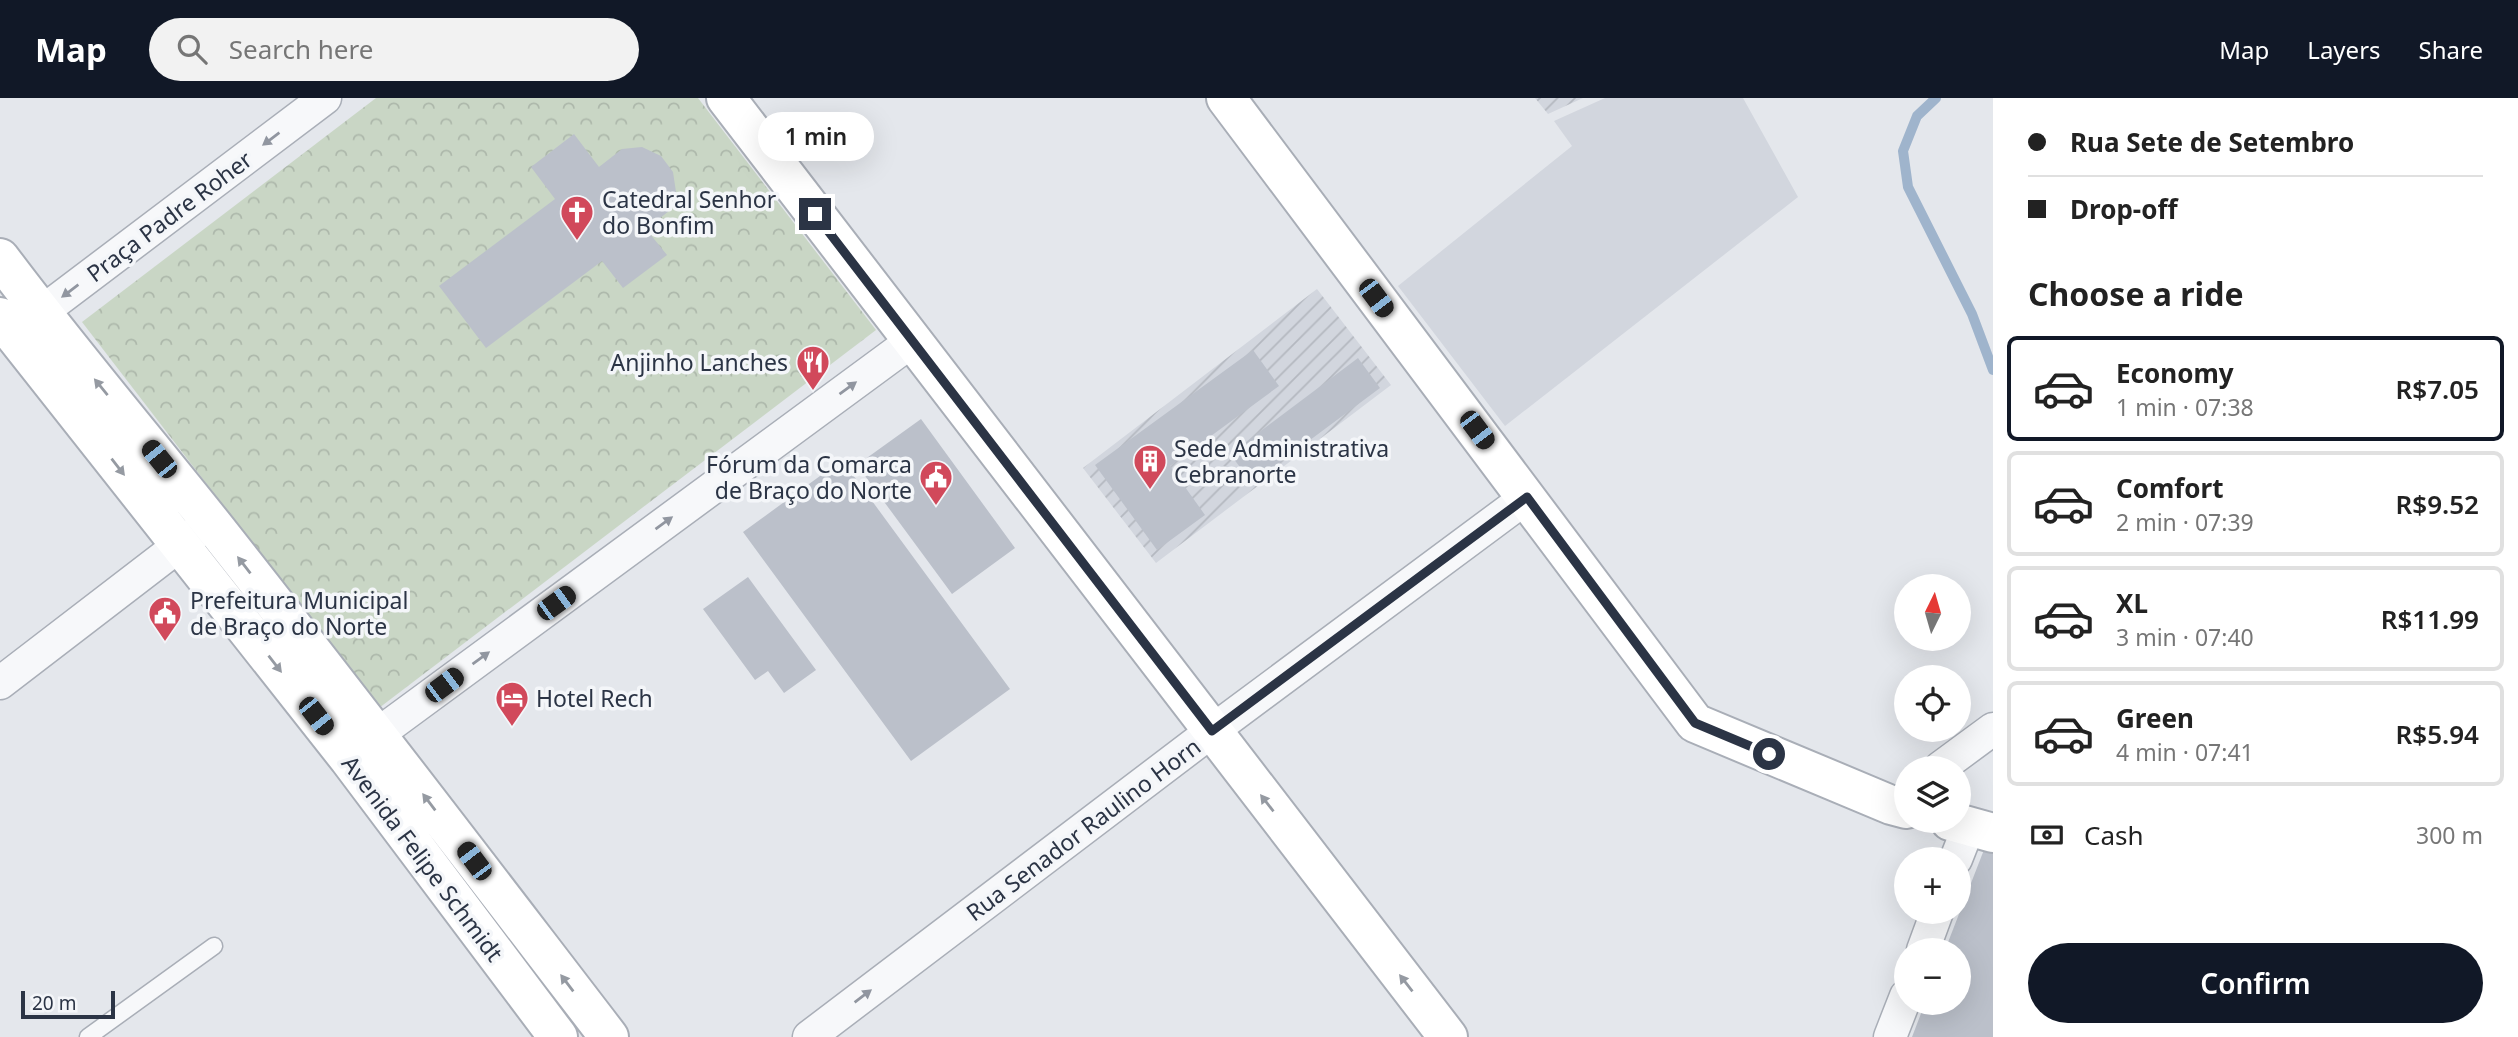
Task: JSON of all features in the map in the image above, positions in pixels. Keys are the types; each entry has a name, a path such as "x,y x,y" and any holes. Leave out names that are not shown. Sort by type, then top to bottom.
{"street":[{"name":"Praça Padre Roher","path":"18,321 326,98"},
{"path":"1226,98 1695,723 1894,800"},
{"path":"737,102 912,341 1448,1037"},
{"name":"Avenida Felipe Schmidt","path":"0,258 18,321 181,546 349,759 558,1037"},
{"name":"Avenida Felipe Schmidt","path":"18,321 210,521 378,734 609,1037"},
{"path":"349,759 378,734 912,341"},
{"name":"Rua Senador Raulino Horn","path":"809,1037 1212,731 1527,497"},
{"path":"0,683 210,521"},
{"path":"1956,756 1993,729"},
{"path":"459,905 491,882"},
{"path":"1890,1037 1899,1015"}],"lane":[{"path":"88,1037 214,946"}],"shaded area":[{"path":"1535,98 1583,98 1548,114"},
{"path":"1605,98 1743,98 1798,197 1505,426 1398,286 1572,146 1554,121"},
{"path":"1317,289 1391,385 1156,563 1083,468"}],"green space":[{"path":"376,98 698,98 876,330 379,708 82,322"}],"building":[{"name":"Catedral Senhor do Bonfim","path":"574,134 599,167 622,149 642,147 661,156 673,172 676,192 669,211 646,229 667,255 623,288 602,261 486,348 439,286 555,199 531,167"},
{"path":"1253,350 1279,386 1170,466 1205,515 1157,550 1095,465"},
{"path":"1358,358 1380,388 1252,483 1230,454"},
{"name":"Fórum da Comarca de Braço do Norte","path":"921,419 1015,548 952,594 857,465"},
{"path":"842,460 1010,689 911,761 743,532"},
{"path":"748,577 816,670 784,693 768,671 755,680 703,609"},
{"path":"1987,842 1993,844 1993,1037 1912,1037 1920,1015 1971,1015 1971,938 1950,938 1955,924 1971,924 1971,883"}],"waterway":[{"path":"1936,98 1917,116 1903,151 1908,187 1972,314 1993,370"}],"place":[{"name":"Catedral Senhor do Bonfim","path":"577,242"},
{"name":"Anjinho Lanches","path":"813,392"},
{"name":"Sede Administrativa Cebranorte","path":"1150,491"},
{"name":"Fórum da Comarca de Braço do Norte","path":"936,507"},
{"name":"Prefeitura Municipal de Braço do Norte","path":"165,643"},
{"name":"Hotel Rech","path":"512,728"}],"route":[{"path":"815,214 1212,731 1527,497 1695,723 1769,754"}]}
